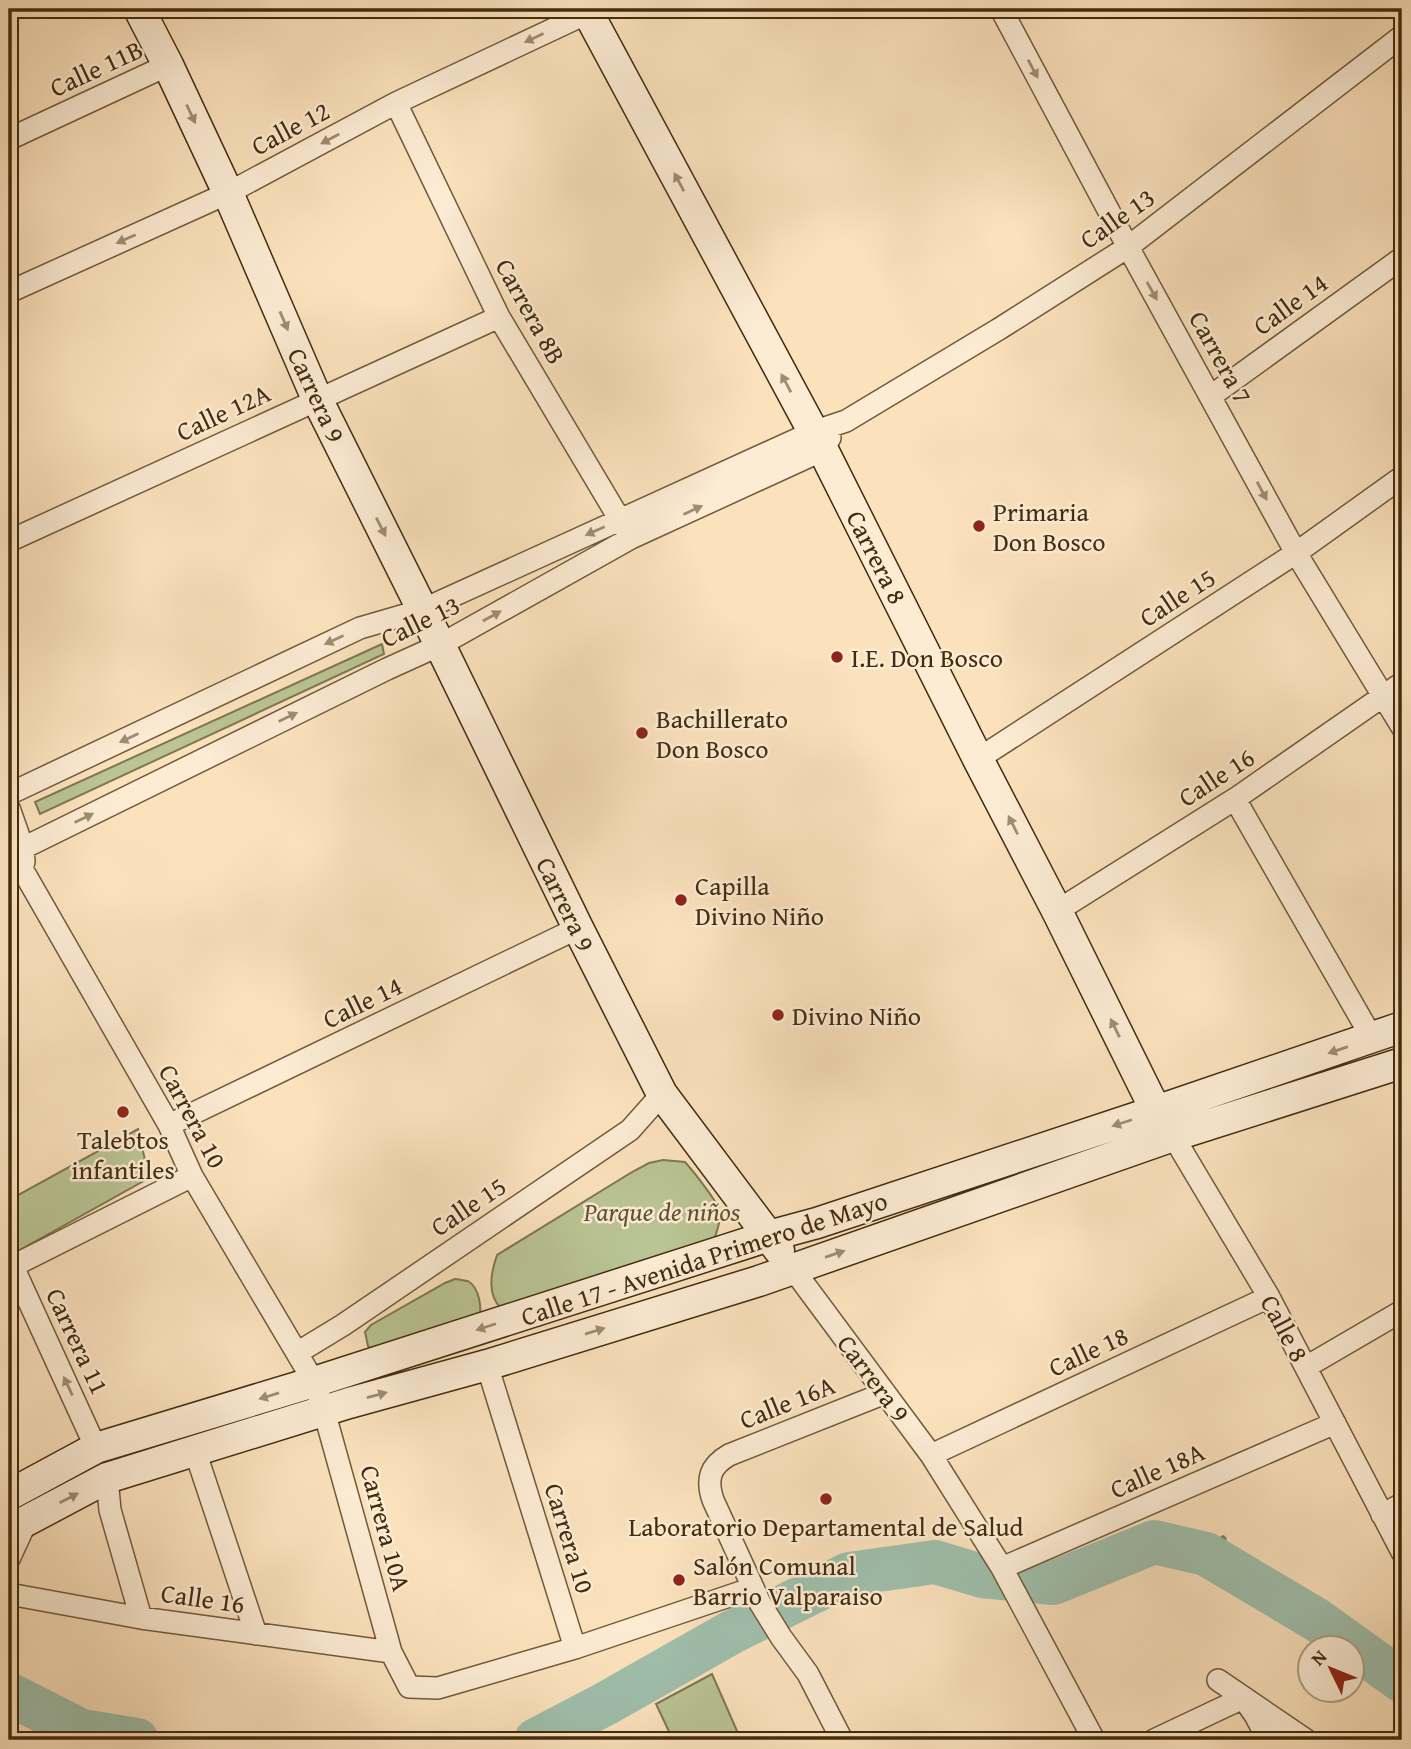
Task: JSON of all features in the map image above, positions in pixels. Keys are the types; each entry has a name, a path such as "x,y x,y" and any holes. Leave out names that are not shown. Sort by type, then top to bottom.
{"main road":[{"name":"Carrera 9","path":"139,9 228,193 317,399 662,1094 793,1269"},
{"name":"Carrera 8","path":"590,10 817,440 1156,1111"},
{"name":"Calle 17 - Avenida Primero de Mayo","path":"9,1496 96,1448 817,1223 1402,1027"},
{"name":"Calle 17 - Avenida Primero de Mayo","path":"19,1524 107,1478 759,1282 1173,1136 1402,1063"},
{"name":"Calle 8","path":"1156,1111 1173,1136"}],"street":[{"name":"Carrera 7","path":"1001,9 1296,553 1402,727"},
{"name":"Calle 12","path":"9,292 228,193 396,103 590,10"},
{"name":"Calle 13","path":"9,794 360,628 422,610 620,519 817,440 1128,247 1402,36"},
{"name":"Calle 11B","path":"9,139 168,65"},
{"name":"Carrera 8B","path":"396,103 499,317 631,538"},
{"name":"Calle 14","path":"1211,396 1402,258"},
{"name":"Calle 12A","path":"9,541 499,317"},
{"name":"Calle 13","path":"16,860 387,668 440,645 631,538 810,456 817,440"},
{"name":"Calle 15","path":"978,759 1296,553 1402,477"},
{"name":"Calle 16","path":"1057,911 1235,799 1402,683"},
{"path":"1235,799 1372,1038"},
{"path":"9,808 16,860"},
{"name":"Carrera 10","path":"16,860 169,1125 192,1176 314,1382"},
{"name":"Calle 14","path":"169,1125 578,928"},
{"name":"Calle 15","path":"297,1353 343,1325 630,1130 662,1094"},
{"name":"Calle 8","path":"1173,1136 1269,1297 1402,1552"},
{"path":"10,1264 192,1176"},
{"name":"Carrera 11","path":"10,1264 96,1448"},
{"name":"Carrera 9","path":"793,1269 931,1455 1002,1568 1094,1740"},
{"name":"Calle 18","path":"931,1455 1269,1297"},
{"path":"1306,1367 1402,1311"},
{"name":"Carrera 10","path":"487,1365 575,1648"},
{"name":"Carrera 10A","path":"314,1382 391,1652 409,1687 438,1688 575,1648"},
{"name":"Calle 16A","path":"757,1595 710,1490 713,1469 720,1460 729,1455 885,1393"},
{"name":"Calle 18A","path":"1002,1568 1335,1423"},
{"path":"195,1451 256,1634"},
{"path":"107,1478 110,1510 141,1618"},
{"path":"1382,1515 1402,1504"},
{"path":"9,1559 19,1524"},
{"name":"Calle 16","path":"9,1594 141,1618 391,1652"},
{"path":"575,1648 757,1595 780,1637 808,1674 842,1740"},
{"path":"1218,1680 1306,1740"},
{"path":"1154,1740 1243,1698"},
{"path":"1243,1698 1268,1740"}],"green space":[{"path":"382,644 384,654 40,814 35,802"},
{"path":"138,1129 149,1178 18,1251 9,1227 9,1200"},
{"name":"Parque de niños","path":"663,1160 685,1162 715,1201 720,1215 714,1240 501,1308 492,1290 497,1255 632,1172 649,1163"},
{"path":"455,1279 468,1281 478,1294 479,1321 373,1351 368,1346 365,1332 371,1325"},
{"path":"712,1674 741,1740 673,1740 656,1704"}],"waterway":[{"path":"1206,1554 1223,1539"},
{"path":"536,1740 732,1632 849,1574 935,1562 982,1576 1053,1583 1154,1542 1206,1554 1317,1620 1402,1681"},
{"path":"9,1694 82,1731 137,1740"}],"place":[{"name":"Primaria Don Bosco","path":"979,526"},
{"name":"I.E. Don Bosco","path":"837,657"},
{"name":"Bachillerato Don Bosco","path":"642,733"},
{"name":"Capilla Divino Niño","path":"681,900"},
{"name":"Divino Niño","path":"778,1015"},
{"name":"Talebtos infantiles","path":"123,1112"},
{"name":"Laboratorio Departamental de Salud","path":"826,1499"},
{"name":"Salón Comunal Barrio Valparaiso","path":"679,1580"}]}
